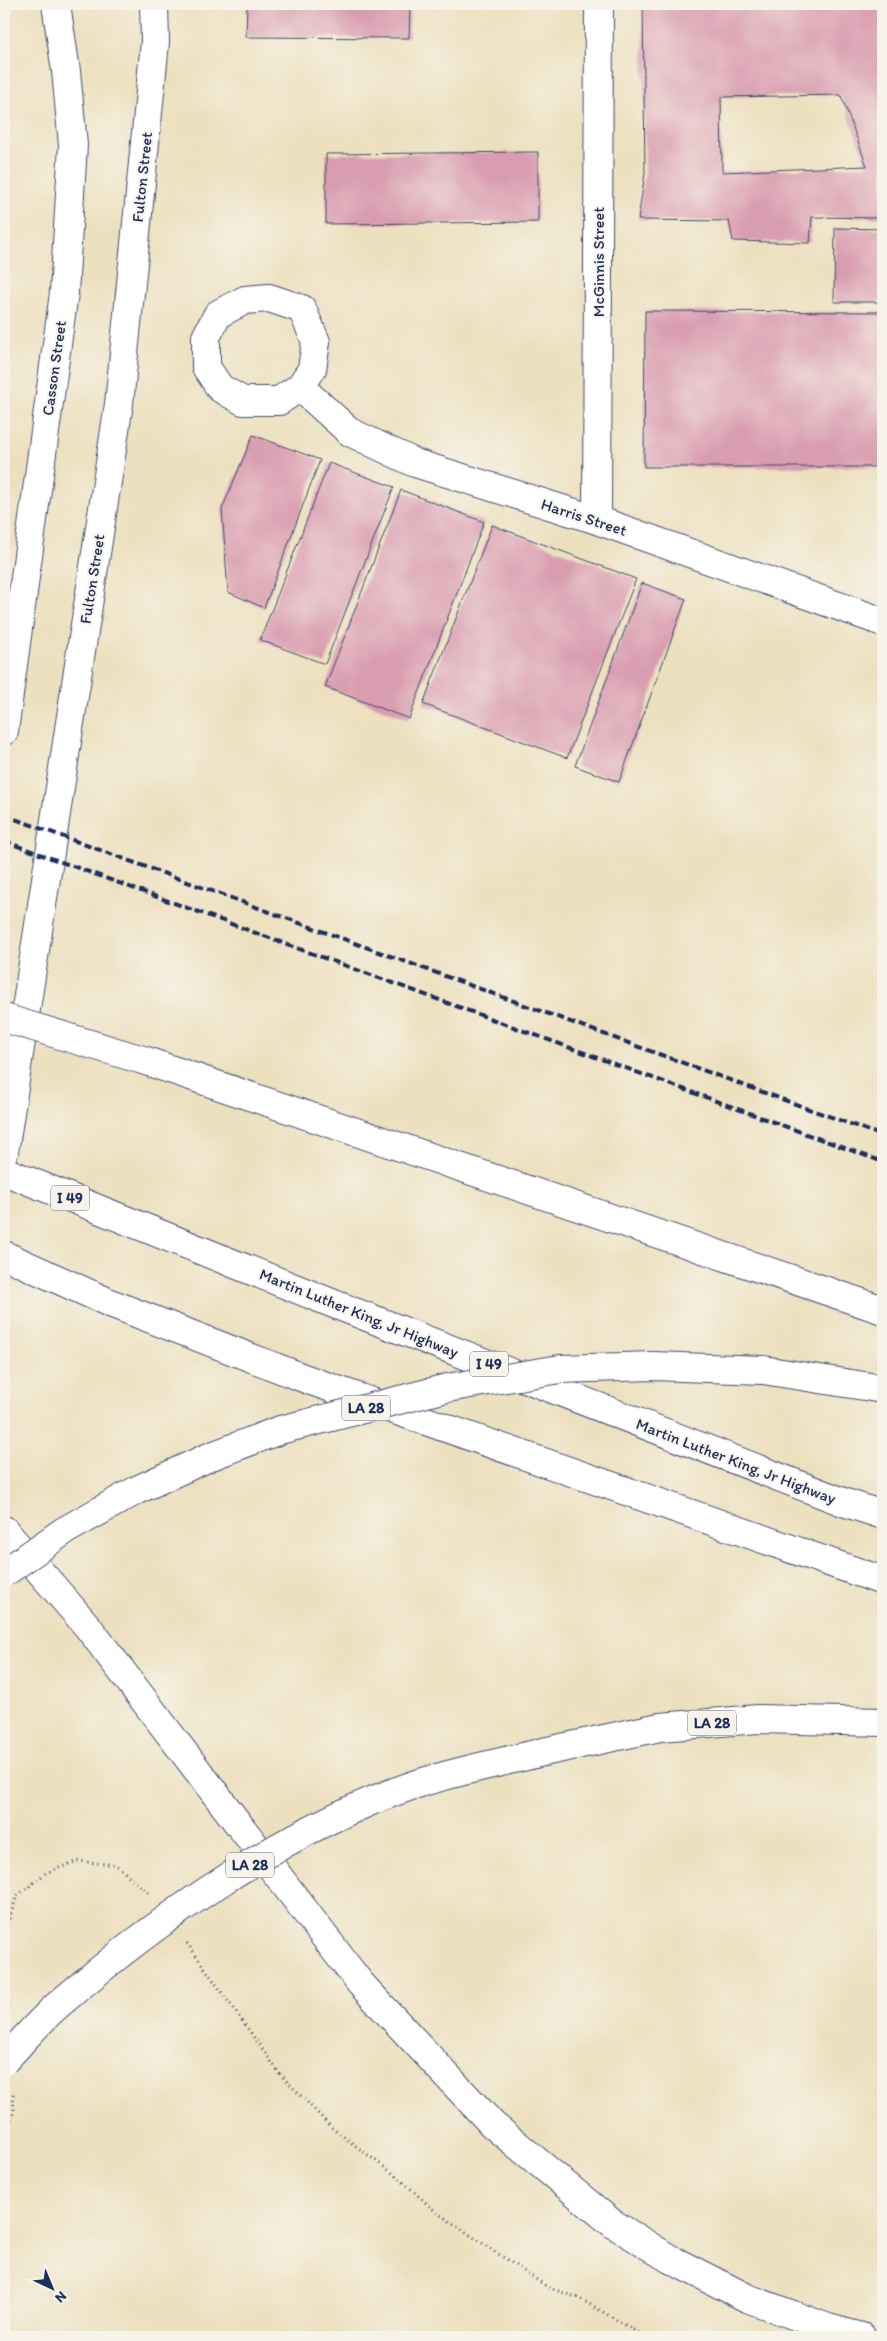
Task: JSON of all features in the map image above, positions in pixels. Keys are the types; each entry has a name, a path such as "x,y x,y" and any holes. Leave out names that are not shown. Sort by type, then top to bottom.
{"main road":[{"name":"Casson Street","path":"4,731 64,294 73,145 66,71 56,4"},
{"name":"Fulton Street","path":"4,1152 119,404 155,42 154,4"},
{"name":"McGinnis Street","path":"597,520 598,4"},
{"name":"Harris Street","path":"300,387 350,432 415,463 597,520 883,622"},
{"path":"4,1018 146,1061 883,1310"},
{"name":"Martin Luther King, Jr Highway","path":"4,1171 842,1502 883,1515"},
{"path":"4,1255 110,1302 306,1379 883,1581"},
{"name":"LA 28","path":"4,1573 64,1530 138,1490 209,1457 280,1430 447,1388 560,1369 652,1366 763,1370 883,1389"},
{"path":"4,1530 88,1627 360,1983 493,2125 612,2223 670,2259 747,2298 828,2328 862,2337"},
{"name":"LA 28","path":"8,2072 58,2005 160,1924 254,1862 328,1820 412,1786 543,1752 660,1727 758,1719 883,1722"}],"path":[{"path":"8,2013 4,1934 17,1896 24,1890 46,1873 78,1861 116,1864 152,1897"},
{"path":"181,1936 280,2074 333,2129 398,2178 436,2212 549,2288 579,2298 646,2337"},
{"path":"4,2138 14,2111 8,2072"}],"building":[{"path":"247,4 410,4 409,38 246,37"},
{"path":"643,4 881,4 883,218 812,217 810,243 733,241 729,221 638,220 645,173","holes":["841,95 867,166 722,172 721,97"]},
{"path":"538,152 538,222 326,224 326,154"},
{"path":"835,228 883,229 883,302 834,302"},
{"path":"645,311 883,312 883,467 644,467"},
{"path":"253,435 320,460 264,608 228,592 222,509"},
{"path":"329,463 394,487 325,664 260,640"},
{"path":"401,490 484,522 409,719 325,687"},
{"path":"492,525 636,579 567,758 423,704"},
{"path":"642,583 686,599 619,782 575,766"}],"railway":[{"path":"4,815 883,1136"},
{"path":"4,841 883,1162"}]}
